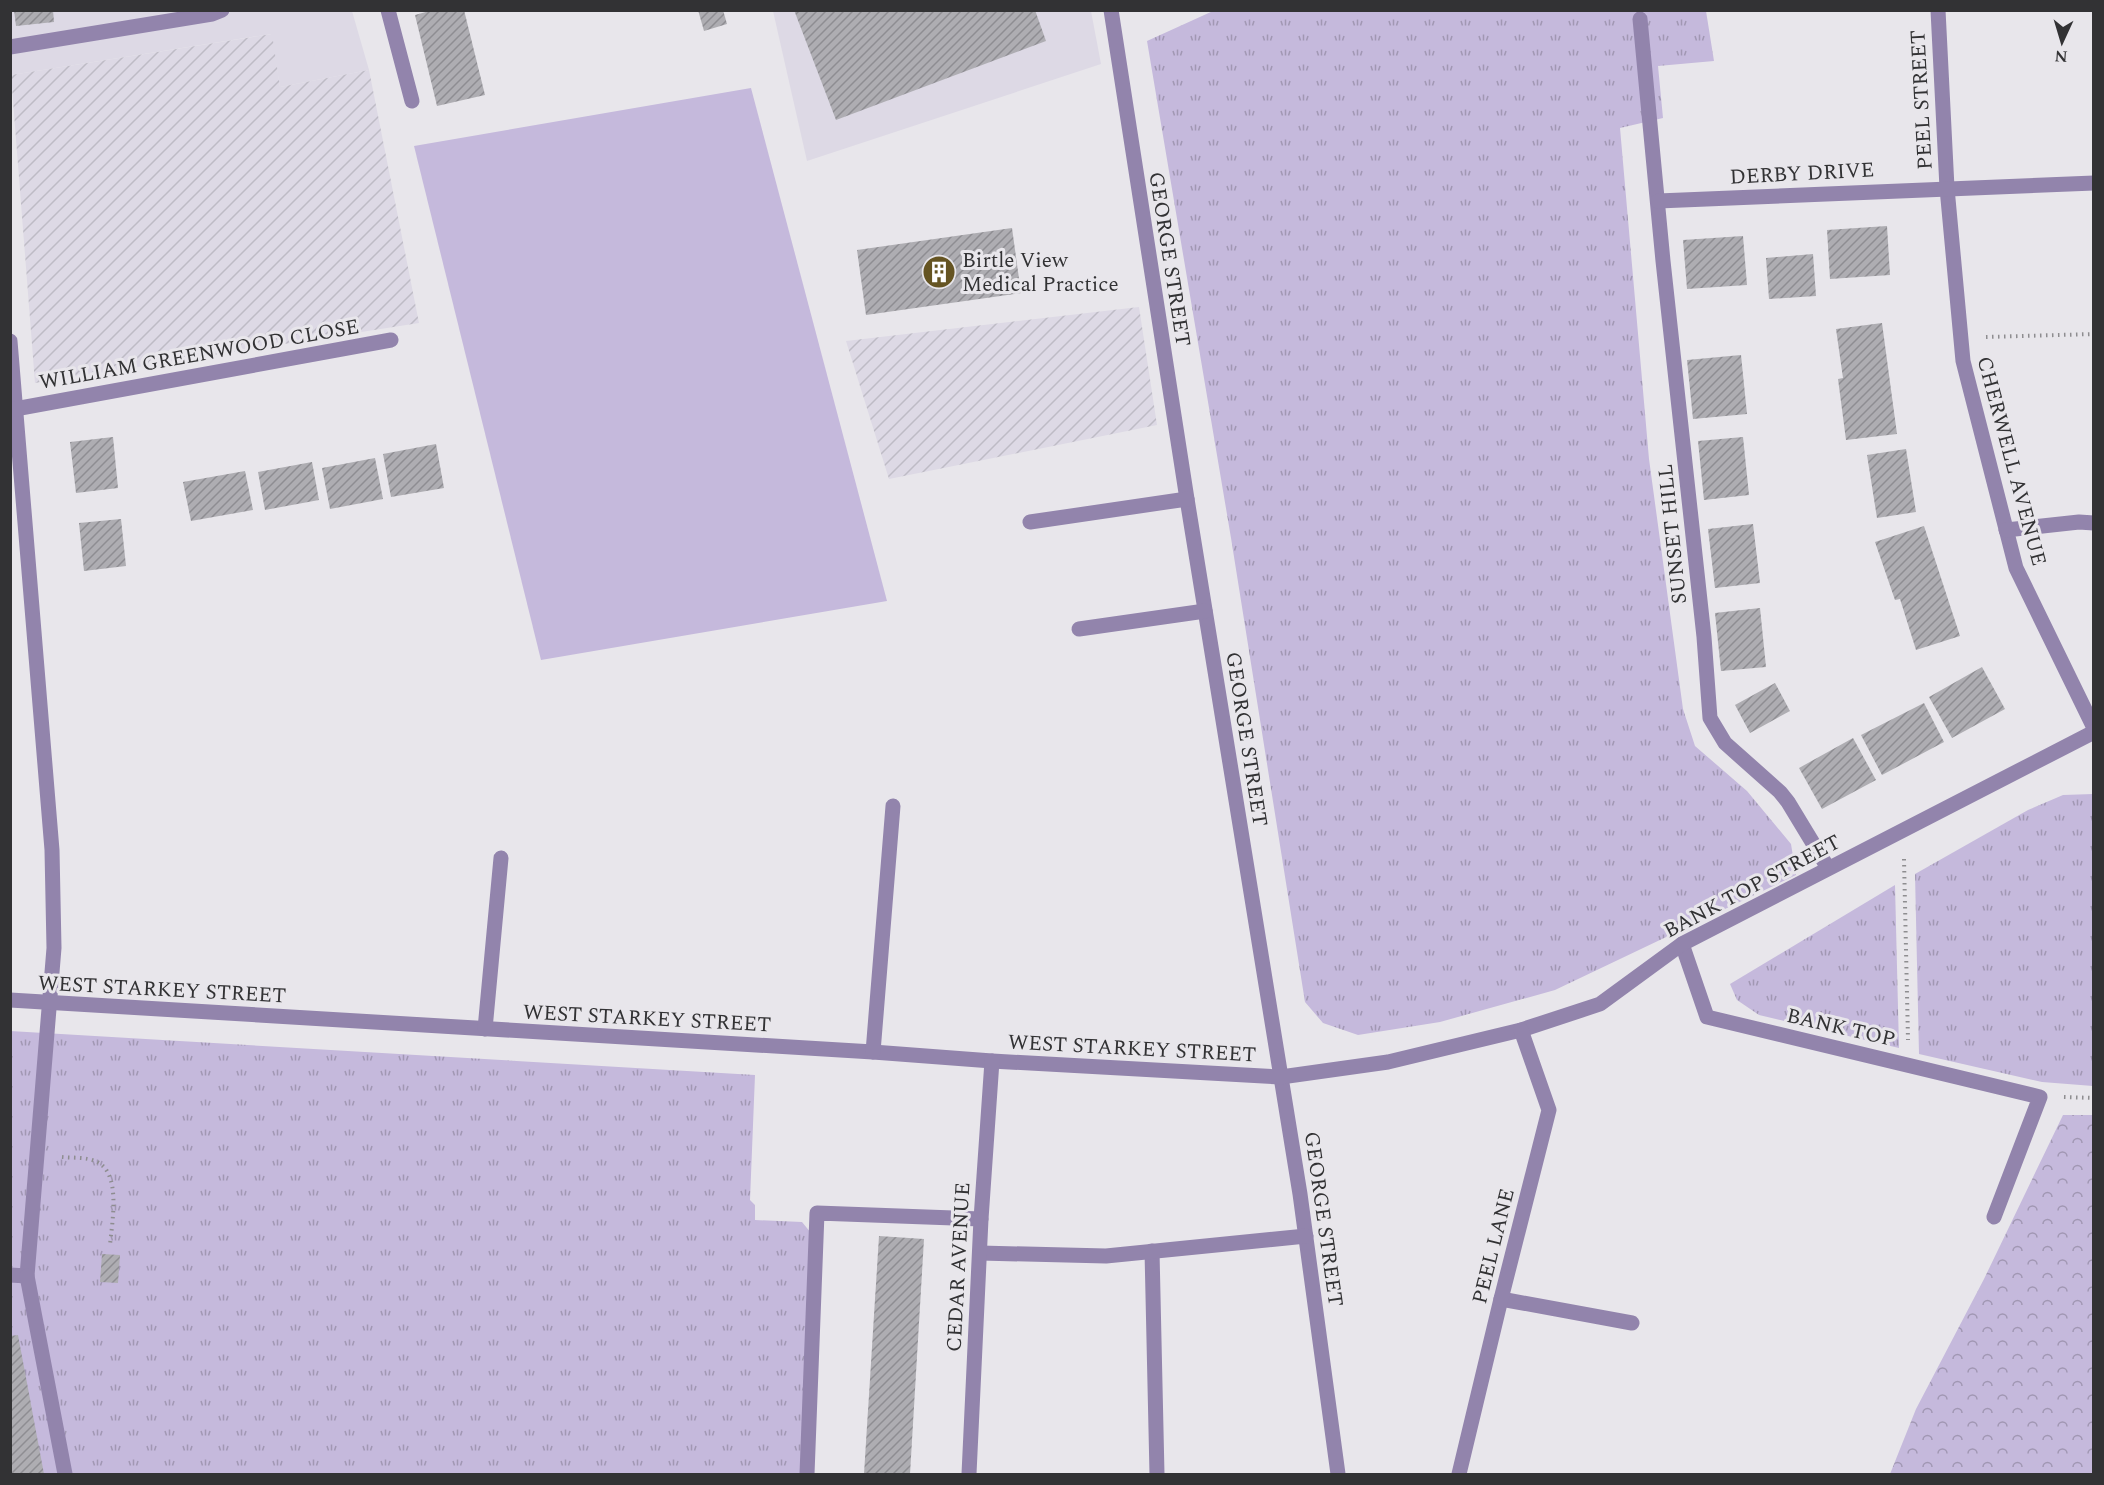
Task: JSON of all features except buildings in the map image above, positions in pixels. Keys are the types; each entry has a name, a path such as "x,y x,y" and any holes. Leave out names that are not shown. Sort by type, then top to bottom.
{"street":[{"path":"10,47 212,14 222,10"},
{"path":"388,10 412,101"},
{"name":"GEORGE STREET","path":"1111,10 1187,499 1281,1077 1338,1474"},
{"name":"PEEL STREET","path":"1938,10 1947,188"},
{"name":"SUNSET HILL","path":"1640,20 1663,261 1690,498 1710,718 1725,743 1780,792 1788,802 1828,868"},
{"path":"2093,183 2094,190"},
{"name":"DERBY DRIVE","path":"1658,201 2093,183"},
{"name":"CHERWELL AVENUE","path":"1947,188 1963,361 2016,568 2094,730"},
{"name":"WILLIAM GREENWOOD CLOSE","path":"15,409 391,340"},
{"path":"10,341 52,850 54,948 27,1276 65,1474"},
{"path":"1030,522 1187,499"},
{"path":"2006,530 2079,522 2094,523"},
{"path":"1079,629 1205,610"},
{"name":"BANK TOP STREET","path":"1281,1077 1388,1062 1521,1030 1600,1004 1682,944 2094,730"},
{"path":"873,1052 893,806"},
{"path":"485,1029 501,858"},
{"name":"BANK TOP","path":"1682,944 1707,1017 2040,1097 1994,1218"},
{"name":"WEST STARKEY STREET","path":"10,1000 1281,1077"},
{"name":"PEEL LANE","path":"1459,1474 1549,1110 1521,1030"},
{"name":"CEDAR AVENUE","path":"969,1474 981,1219 992,1061"},
{"path":"807,1474 817,1213 981,1219"},
{"path":"980,1253 1106,1256 1305,1236"},
{"path":"1152,1251 1157,1474"},
{"path":"10,1275 27,1276"},
{"path":"1501,1299 1632,1323"}],"path":[{"path":"1961,338 2094,334"},
{"path":"1903,830 1909,1065"},
{"path":"37,1155 85,1159 97,1162 107,1169 113,1187 111,1245"}],"shaded area":[{"path":"11,10 352,11 369,70 280,87 271,34 11,75"},
{"path":"773,11 1091,11 1101,64 807,161"},
{"path":"272,34 280,87 369,70 419,323 35,383 11,75"},
{"path":"1139,307 1157,425 889,479 846,341"}],"green space":[{"path":"1213,11 1706,11 1714,61 1658,66 1663,118 1620,128 1649,459 1683,709 1695,746 1747,791 1791,844 1796,875 1555,990 1440,1022 1358,1035 1323,1023 1305,1002 1231,538 1147,41"},
{"path":"751,88 887,601 541,660 414,146"},
{"path":"2093,794 2093,1086 2042,1082 1919,1054 1915,874 2028,810 2063,795"},
{"path":"1895,885 1899,1048 1759,1015 1737,1000 1730,984"},
{"path":"10,1031 755,1075 750,1200 755,1205 755,1220 802,1222 811,1233 801,1474 11,1474"},
{"path":"2063,1115 2093,1115 2093,1474 1890,1474 1916,1409 1984,1279"}],"place":[{"name":"Birtle View Medical Practice","path":"939,272"}]}
